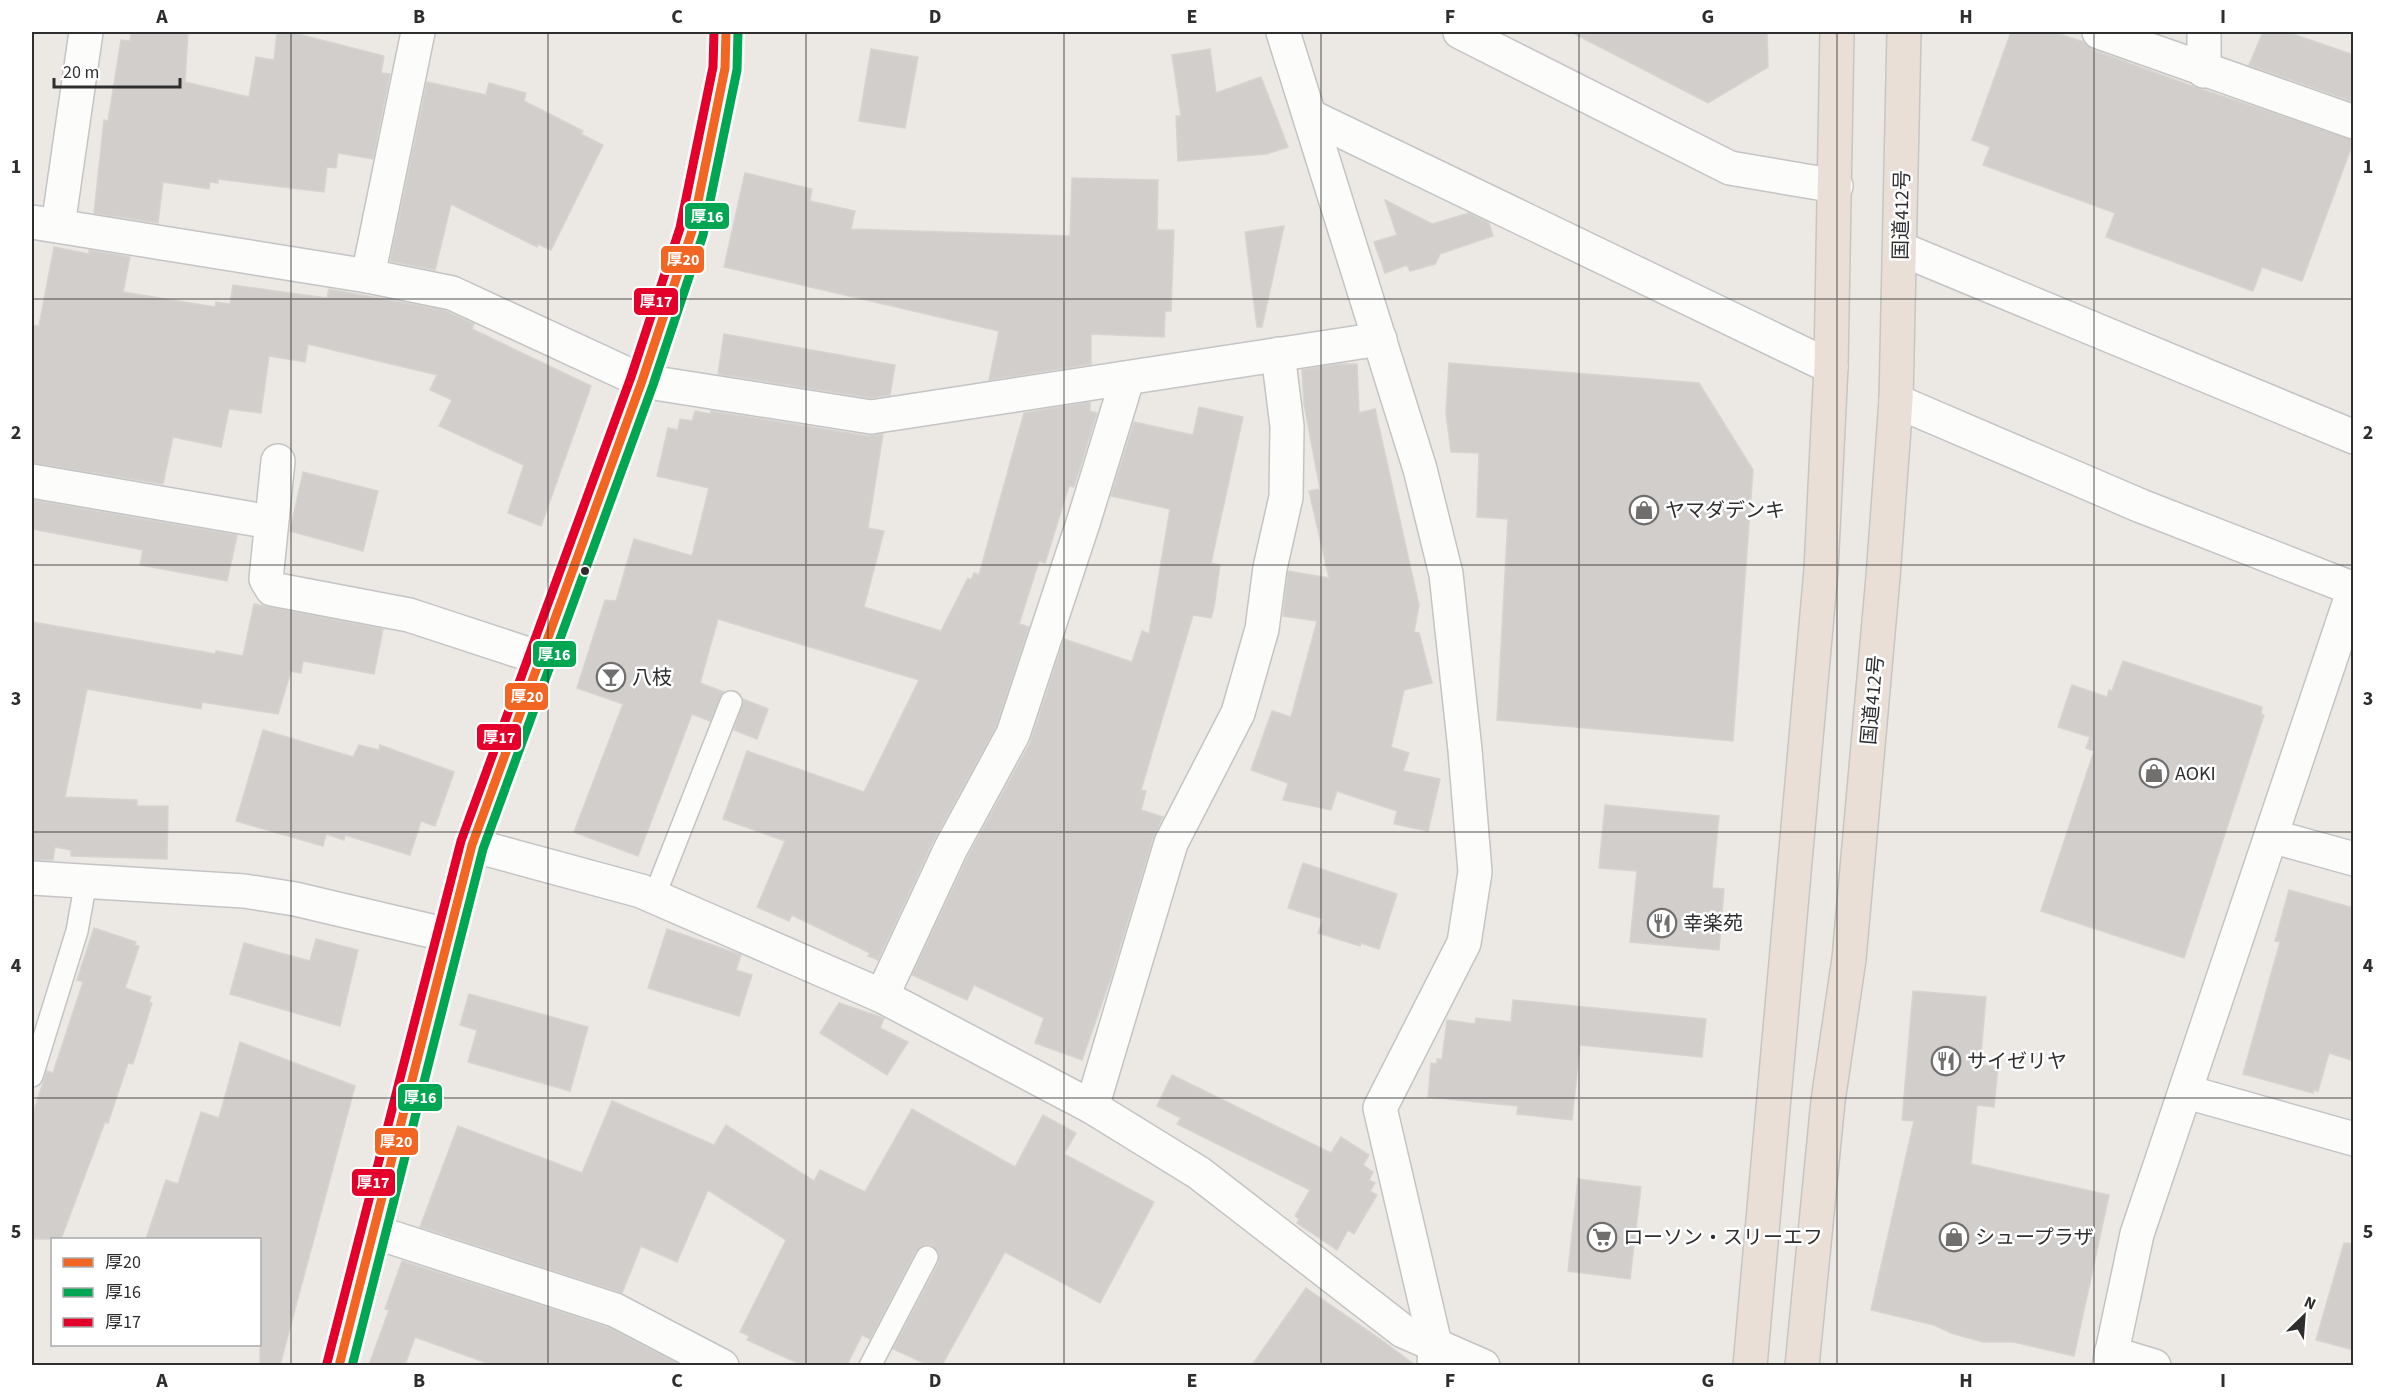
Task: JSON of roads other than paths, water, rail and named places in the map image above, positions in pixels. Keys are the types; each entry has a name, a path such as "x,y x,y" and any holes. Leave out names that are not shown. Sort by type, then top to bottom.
{"highway":[{"path":"1750,1365 1820,582 1831,368 1837,32"},
{"name":"国道412号","path":"1802,1365 1828,1101 1849,959 1883,577 1896,401 1904,32"}],"main road":[{"path":"339,1365 375,1232 472,845 642,381 692,231 725,68 726,32"}],"street":[{"path":"86,32 45,224 368,276 453,293 642,381 871,417 1127,380 1380,339"},
{"path":"368,276 418,32"},
{"path":"1283,32 1312,117 1420,469 1446,574 1475,872 1464,943 1380,1108 1435,1355"},
{"path":"1460,32 1730,168 1836,186"},
{"path":"2099,32 2354,122"},
{"path":"2204,32 2204,70"},
{"path":"1312,117 1831,368"},
{"path":"1901,249 2354,438"},
{"path":"1092,1107 1171,843 1238,713 1262,629 1269,568 1286,497 1287,426 1278,354"},
{"path":"882,996 951,848 1013,734 1084,520 1127,380"},
{"path":"1896,401 2141,507 2353,589 2187,1092 2137,1234 2110,1359 2154,1365"},
{"path":"278,461 266,579 272,589 410,615 540,658"},
{"path":"32,481 270,522"},
{"path":"2271,836 2354,859"},
{"path":"472,845 654,897 882,996 1092,1107 1199,1173 1435,1355 1483,1365"},
{"path":"32,878 244,891 295,899 448,934"},
{"path":"2187,1092 2354,1139"},
{"path":"375,1232 615,1310 722,1365"}],"lane":[{"path":"654,897 731,702"},
{"path":"32,1076 77,931 86,881"},
{"path":"870,1365 927,1257"}],"place":[{"name":"ヤマダデンキ","path":"1644,510"},
{"name":"八枝","path":"611,677"},
{"name":"AOKI","path":"2154,773"},
{"name":"幸楽苑","path":"1662,923"},
{"name":"サイゼリヤ","path":"1946,1061"},
{"name":"ローソン・スリーエフ","path":"1602,1237"},
{"name":"シュープラザ","path":"1954,1237"}]}
